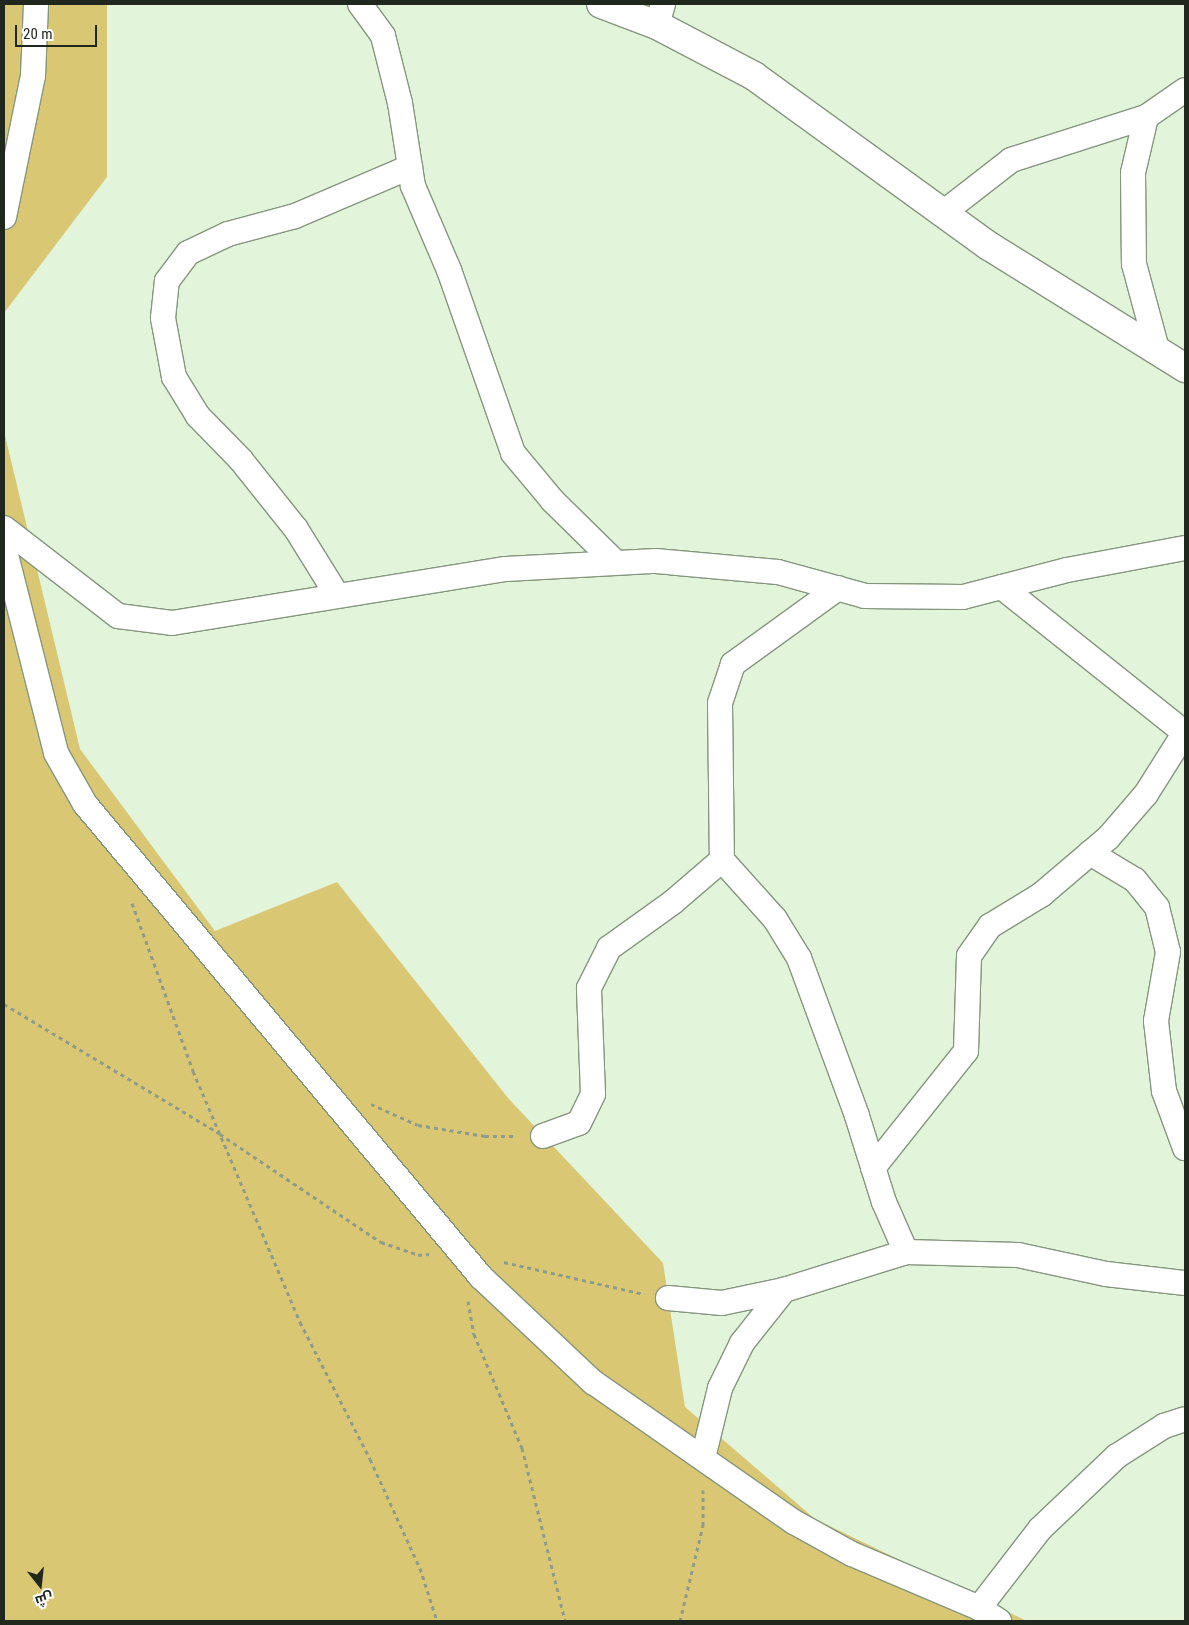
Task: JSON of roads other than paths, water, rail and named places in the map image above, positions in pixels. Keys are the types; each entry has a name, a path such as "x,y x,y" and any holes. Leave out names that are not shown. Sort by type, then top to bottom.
{"street":[{"path":"4,217 32,76 36,4"},
{"path":"360,4 383,36 400,104 412,186 449,270 513,453 553,501 616,563"},
{"path":"601,4 660,14 754,76 989,246 1158,353 1185,368"},
{"path":"943,213 1010,160 1146,117 1185,90"},
{"path":"1146,117 1133,173 1134,264 1158,353"},
{"path":"337,596 296,529 241,460 198,416 174,377 163,318 167,281 188,253 220,237 295,216 410,168"},
{"path":"4,528 118,616 172,623 506,569 656,561 778,572 865,596 963,597 1067,570 1185,548"},
{"path":"4,547 56,753 86,804 481,1277 594,1382 802,1527 852,1554 978,1608 999,1621"},
{"path":"873,1168 966,1051 969,956 990,926 1041,895 1108,838 1146,794 1185,733 1002,587"},
{"path":"838,588 734,664 720,703 722,860 775,918 799,958 873,1168 906,1252"},
{"path":"1090,853 1135,880 1157,907 1168,952 1156,1021 1164,1091 1185,1148"},
{"path":"543,1136 578,1123 593,1094 589,988 609,948 673,902 722,860"},
{"path":"668,1298 722,1303 784,1290 906,1252 1018,1256 1106,1274 1185,1283"},
{"path":"703,1458 720,1388 742,1343 784,1290"},
{"path":"978,1608 1040,1529 1117,1456 1164,1426 1185,1419"}]}
